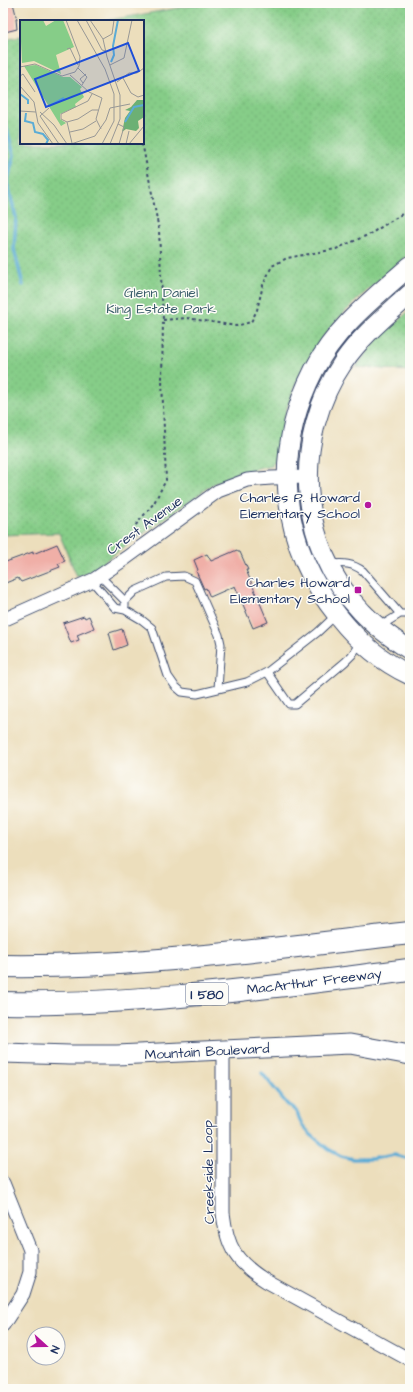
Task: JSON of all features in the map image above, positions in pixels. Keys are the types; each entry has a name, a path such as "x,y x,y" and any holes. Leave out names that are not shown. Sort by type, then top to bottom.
{"highway":[{"path":"3,966 83,965 143,962 410,933"},
{"name":"MacArthur Freeway","path":"3,1004 83,1002 192,995 410,970"}],"street":[{"path":"410,266 342,329 327,349 315,369 295,416 289,444 286,478 293,530 301,554 314,582 337,615 361,642 384,660 410,674"},
{"path":"410,294 358,343 344,361 333,379 316,420 310,446 307,477 314,525 321,547 345,591 362,612 379,627 410,650"},
{"name":"Crest Avenue","path":"3,620 96,578 135,552 218,491 247,480 307,477"},
{"name":"Mountain Boulevard","path":"3,1053 117,1055 350,1044 410,1055"},
{"name":"Creekside Loop","path":"223,1050 223,1213 227,1238 233,1252 250,1270 266,1281 410,1360"},
{"path":"3,1183 30,1250 30,1272 23,1294 3,1325"}],"lane":[{"path":"329,564 347,563 363,570 400,614"},
{"path":"125,610 125,602 135,591 166,577 184,576 195,581 219,634 221,644 218,689"},
{"path":"96,578 115,608 125,610 152,628 168,676 175,686 182,692 197,694 247,682 267,672 337,615"},
{"path":"96,578 125,602"},
{"path":"379,627 400,614 410,614"},
{"path":"267,672 289,704 295,704 345,662 361,642"}],"path":[{"path":"135,552 135,526 154,502 166,480 162,380 163,320 159,230 142,144"},
{"path":"163,320 187,318 236,326 251,322 257,310 263,285 272,266 287,258 336,249 370,234 410,209"}],"green space":[{"name":"Glenn Daniel King Estate Park","path":"206,3 410,3 410,253 345,311 316,346 307,360 293,390 283,421 277,454 271,465 239,472 213,484 88,573 77,577 59,533 3,535 3,39 20,36 20,144 144,144 144,20 111,20"},
{"path":"410,310 410,371 356,367 374,343"}],"building":[{"path":"13,3 17,19 17,29 5,32 3,4"},
{"path":"57,544 65,561 58,564 60,567 21,582 18,578 3,584 3,563 33,552 33,554"},
{"path":"237,550 240,552 248,570 246,570 268,622 253,628 235,586 210,597 206,588 204,589 196,571 198,570 194,560 207,554 211,561"},
{"path":"84,616 85,618 89,616 94,628 77,635 79,640 71,643 63,623"},
{"path":"122,629 127,645 114,650 109,633"}],"waterway":[{"path":"3,115 14,155 7,183 16,217 14,249 23,285"},
{"path":"262,1073 287,1104 296,1111 302,1125 328,1149 341,1156 354,1159 372,1159 394,1155 410,1159"}],"place":[{"name":"Charles P. Howard Elementary School","path":"368,505"},
{"name":"Charles Howard Elementary School","path":"358,590"}]}
